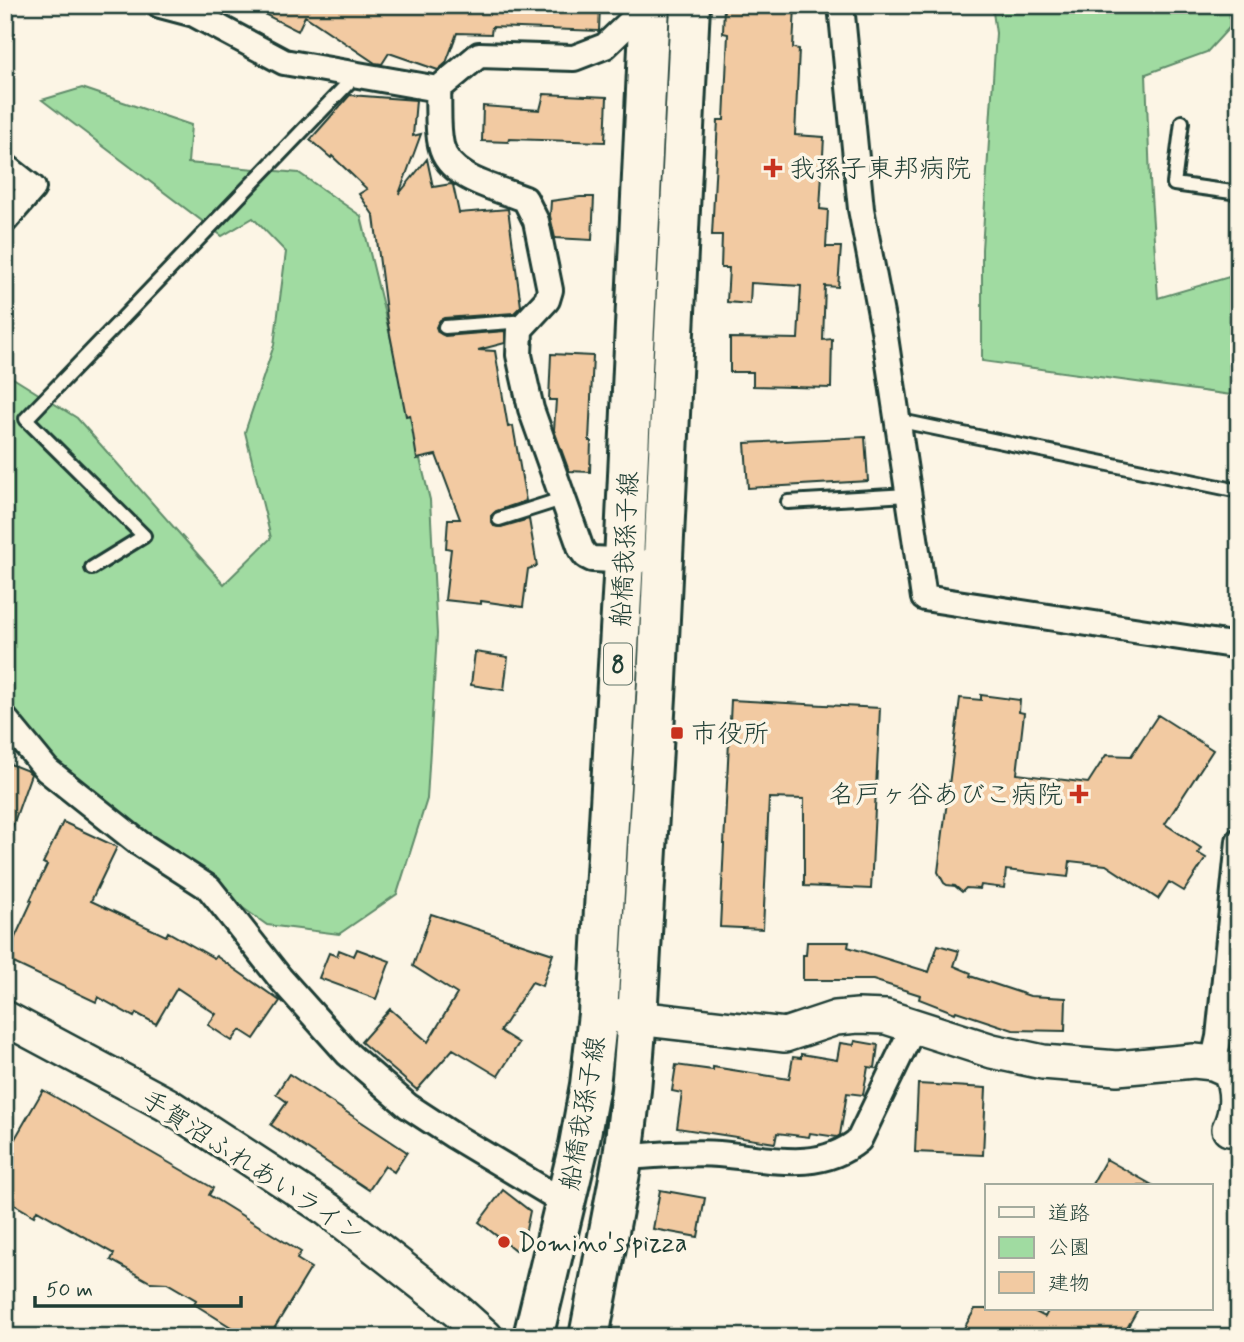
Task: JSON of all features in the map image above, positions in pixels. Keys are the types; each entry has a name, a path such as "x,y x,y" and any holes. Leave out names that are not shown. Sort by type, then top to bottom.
{"main road":[{"name":"船橋我孫子線","path":"533,1337 566,1203 590,1085 598,1014 624,561 649,5"},
{"name":"船橋我孫子線","path":"589,1337 623,1157 632,1090 663,562 690,5"}],"street":[{"path":"160,5 194,14 284,62 438,89 479,55 574,58 605,46 649,5"},
{"path":"841,5 861,209 884,330 924,598 1239,646"},
{"path":"438,89 441,147 449,163 468,177 525,199 536,221 550,290 547,300 520,328 519,355 531,409 562,499 586,556 592,559 663,562"},
{"path":"5,166 33,188 5,220"},
{"path":"5,719 47,770 139,843 209,888 279,978 348,1054 398,1097 454,1136 566,1203"},
{"path":"1213,1063 1219,1037 1239,841"},
{"path":"598,1014 785,1034 836,1018 886,1017 992,1051 1043,1062 1117,1068 1177,1061 1213,1063 1229,1070 1235,1083 1233,1121 1229,1129"},
{"name":"手賀沼ふれあいライン","path":"5,1018 166,1104 327,1209 486,1337"},
{"path":"623,1157 718,1153 776,1161 809,1162 850,1147 859,1140 914,1026"}],"lane":[{"path":"92,568 144,536 26,419 356,75"},
{"path":"1182,122 1174,184 1239,193"},
{"path":"445,327 527,321"},
{"path":"896,419 1239,491"},
{"path":"788,502 908,495"},
{"path":"499,519 562,499"}],"green space":[{"path":"992,5 1239,5 1239,17 1207,52 1146,74 1158,298 1239,274 1239,396 982,361 982,249 996,33"},
{"path":"82,88 191,125 188,163 299,173 361,216 430,500 437,634 427,799 397,894 339,934 267,925 5,739 5,373 77,418 224,584 271,538 245,432 274,345 286,252 253,218 222,236 42,100"}],"building":[{"path":"246,5 600,5 599,31 492,27 491,34 457,33 446,63 438,70 389,53 382,64 375,63 305,16 298,31"},
{"path":"724,5 795,5 793,48 799,49 795,135 824,137 820,209 828,210 826,247 841,247 838,287 825,286 823,340 832,339 831,388 753,386 753,372 730,372 730,338 798,339 801,286 751,283 750,304 727,302 729,268 721,268 722,235 712,235 718,120 724,120 728,34 723,33"},
{"path":"544,94 607,97 605,142 509,139 508,142 482,141 483,106 540,110"},
{"path":"350,95 416,100 413,136 421,134 399,194 427,159 433,187 453,185 459,213 508,209 521,306 514,313 444,318 436,327 438,332 445,336 505,331 505,343 478,350 495,351 508,427 513,426 526,501 496,511 491,516 491,521 494,526 501,527 529,519 537,566 528,569 523,607 481,601 481,604 445,600 451,549 446,548 448,519 460,519 436,455 417,459 410,415 406,416 387,319 374,216 359,194 367,189 332,156 331,158 310,140"},
{"path":"594,197 592,240 555,238 550,216 551,201"},
{"path":"551,354 593,356 590,472 569,471 554,430 556,400 549,400"},
{"path":"865,437 868,481 748,488 745,443"},
{"path":"475,652 508,657 504,690 471,685"},
{"path":"981,695 1020,700 1019,712 1024,713 1017,774 1088,783 1106,755 1131,756 1158,715 1213,750 1165,824 1201,848 1198,853 1206,858 1184,891 1169,882 1158,899 1106,865 1070,861 1068,877 1006,870 1004,888 981,885 980,889 966,888 962,892 955,886 944,883 938,872 960,698 981,700"},
{"path":"731,700 880,708 871,889 804,886 804,799 769,798 763,929 720,927"},
{"path":"5,762 31,774 8,839 5,839"},
{"path":"63,822 117,847 91,901 166,936 168,932 214,958 216,956 280,1001 254,1039 240,1030 232,1041 208,1025 216,1014 177,988 156,1024 136,1013 134,1017 98,997 96,1002 5,959 47,865 43,863"},
{"path":"431,914 553,954 542,986 532,982 500,1031 519,1043 498,1076 453,1049 417,1090 361,1042 390,1009 428,1042 457,994 413,966"},
{"path":"807,942 849,942 848,947 929,972 938,945 959,951 954,966 971,973 970,976 1030,996 1066,998 1065,1031 1013,1030 956,1011 955,1013 919,999 920,995 873,980 803,980 803,955 806,955"},
{"path":"357,949 390,961 376,999 319,978 329,953 337,956 339,950 354,956"},
{"path":"855,1041 878,1045 875,1068 868,1067 863,1095 847,1093 840,1135 837,1137 810,1133 809,1137 777,1133 775,1143 677,1128 682,1093 672,1091 676,1065 713,1070 713,1067 789,1079 793,1057 801,1058 801,1054 837,1060 840,1043 854,1045"},
{"path":"289,1074 407,1152 394,1172 385,1166 369,1190 271,1125 287,1102 276,1094"},
{"path":"918,1084 986,1088 983,1155 915,1152"},
{"path":"43,1090 213,1188 209,1195 301,1252 297,1259 311,1268 269,1337 247,1337 194,1304 196,1300 167,1283 150,1282 111,1260 114,1254 37,1210 34,1216 5,1199 5,1156"},
{"path":"1106,1159 1150,1184 1092,1184"},
{"path":"503,1190 530,1211 524,1239 515,1250 479,1222"},
{"path":"660,1190 705,1198 698,1237 653,1229"},
{"path":"975,1309 1032,1310 1045,1317 1048,1310 1137,1310 1122,1337 959,1337"}],"place":[{"name":"我孫子東邦病院","path":"773,168"},
{"name":"市役所","path":"677,733"},
{"name":"名戸ヶ谷あびこ病院","path":"1079,794"},
{"name":"Domino's pizza","path":"504,1242"}]}
